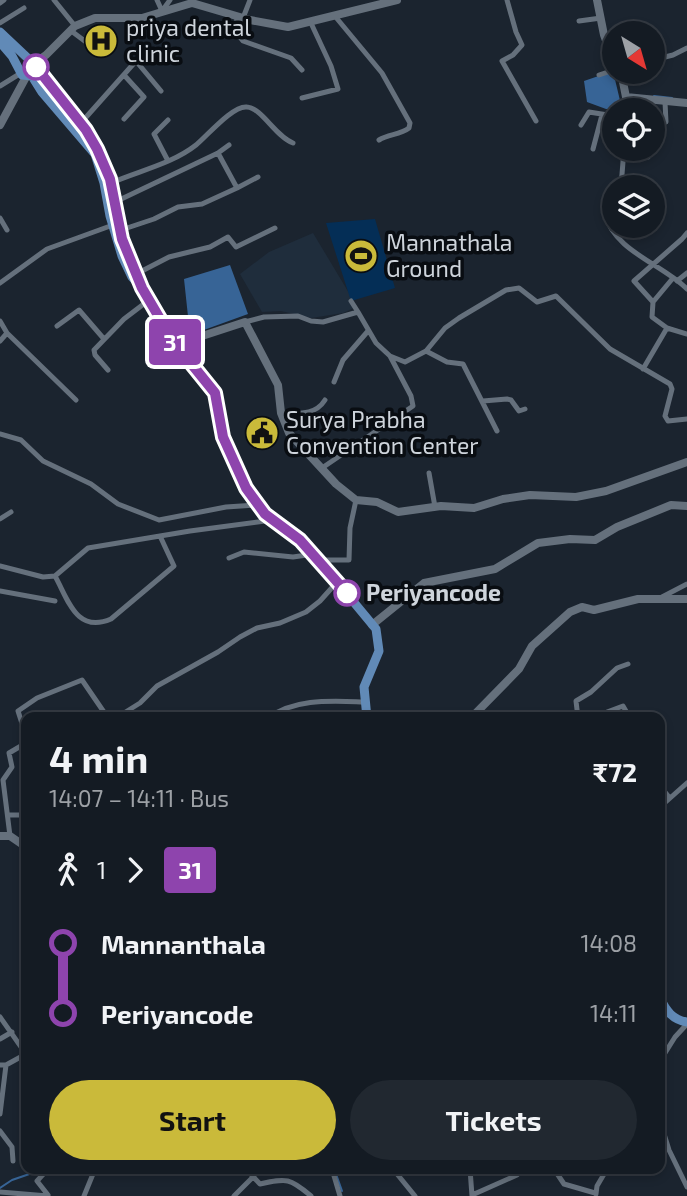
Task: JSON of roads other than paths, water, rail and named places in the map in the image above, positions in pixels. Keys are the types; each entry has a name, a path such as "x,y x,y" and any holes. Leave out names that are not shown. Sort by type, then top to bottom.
{"main road":[{"path":"0,32 42,92 95,153 117,228 142,288"},
{"path":"0,42 80,124 97,149 111,183 122,256 132,277 142,288 180,348 215,393 223,437 246,488 257,505 294,534 316,557 372,625 378,637 379,651 366,680 366,712"},
{"path":"665,1006 677,1020 687,1023"}],"street":[{"path":"54,0 73,28 90,45"},
{"path":"157,0 162,11"},
{"path":"162,11 170,0"},
{"path":"215,10 216,0"},
{"path":"250,0 247,1 236,32 243,41 291,58 302,71"},
{"path":"0,86 28,70 73,28 95,18 142,18 192,3 288,27 397,0"},
{"path":"506,0 522,45 513,55 502,61 536,121"},
{"path":"597,0 602,21"},
{"path":"0,23 23,8"},
{"path":"334,15 382,73 410,123 404,132 379,140"},
{"path":"579,21 601,18"},
{"path":"302,99 338,89 331,66 310,21"},
{"path":"665,57 687,48"},
{"path":"80,124 136,61 161,91"},
{"path":"0,125 28,70"},
{"path":"124,75 144,97 124,119"},
{"path":"623,84 626,97 634,98"},
{"path":"666,122 665,102 687,103"},
{"path":"111,183 194,146 243,106 259,112 275,132 293,143"},
{"path":"581,125 589,112 602,115 593,149"},
{"path":"167,159 154,134 168,120"},
{"path":"115,202 218,153 229,145"},
{"path":"218,153 237,188"},
{"path":"0,283 47,249 154,219 178,207 202,204 258,177"},
{"path":"0,218 7,230"},
{"path":"138,273 169,257 211,247 228,237 236,247 275,228"},
{"path":"653,302 634,281 687,233"},
{"path":"619,238 687,289"},
{"path":"687,273 675,279 653,302 652,317 667,328 687,334"},
{"path":"390,356 404,362 426,351 445,328 459,318 506,290 519,288 537,302 556,296 610,349 667,381 671,386 666,419 687,419"},
{"path":"108,370 94,351 132,312 149,300"},
{"path":"322,467 413,407 411,396 390,356 368,331 352,300"},
{"path":"57,326 79,310 104,339"},
{"path":"180,348 196,338 264,317 298,316 323,322 358,312"},
{"path":"0,321 8,333 75,400"},
{"path":"245,322 278,385 281,413 292,437 336,484 356,500 377,502 398,512 435,507 463,509 516,496 576,497 597,493 687,461"},
{"path":"643,369 667,328"},
{"path":"334,382 343,360 368,331"},
{"path":"0,341 8,333"},
{"path":"426,351 447,362 463,364 497,431"},
{"path":"281,413 306,413 320,407 325,400"},
{"path":"483,401 511,400 519,411 526,409"},
{"path":"0,434 21,440 43,461 91,484 118,504 159,520 226,506 257,505"},
{"path":"429,473 435,507"},
{"path":"229,558 244,552 349,560 349,528 356,500"},
{"path":"372,625 424,583 495,569 538,543 570,539 595,540 617,527 671,505 687,506"},
{"path":"0,519 11,512"},
{"path":"0,566 43,577 55,576 88,548 273,520"},
{"path":"55,576 77,617 87,622 111,619 174,566 160,536"},
{"path":"126,712 157,685 240,637 257,628 280,623 306,612 337,582"},
{"path":"661,598 687,584"},
{"path":"0,592 55,601"},
{"path":"477,712 519,669 532,646 570,612 582,607 594,610 621,602 661,598 687,599"},
{"path":"577,712 576,701 617,668 628,664"},
{"path":"21,720 18,711 37,698 82,680 104,712"},
{"path":"277,712 286,706 302,703 364,702"},
{"path":"607,712 623,706 626,712"},
{"path":"10,836 3,780 12,767 9,753 21,746"},
{"path":"665,801 684,785 687,794"},
{"path":"665,792 669,797"},
{"path":"8,815 21,815"},
{"path":"0,836 10,836 21,843"},
{"path":"0,1017 21,1046"},
{"path":"665,1053 687,1023"},
{"path":"0,1039 12,1032"},
{"path":"0,1114 3,1065 21,1056"},
{"path":"0,1130 12,1147 13,1161"},
{"path":"665,1135 687,1187"},
{"path":"43,1174 37,1181 48,1196"},
{"path":"85,1196 93,1174"},
{"path":"251,1174 260,1184 282,1179 294,1181 311,1196"},
{"path":"333,1174 340,1196"},
{"path":"397,1174 415,1196"},
{"path":"470,1174 472,1195 517,1174"},
{"path":"557,1174 564,1184 596,1194 605,1174"},
{"path":"234,1196 254,1177"},
{"path":"0,1192 48,1196"}],"waterway":[{"path":"654,96 672,98"},
{"path":"0,1188 29,1174"},
{"path":"336,1174 342,1191"}],"place":[{"name":"priya dental clinic","path":"101,41"},
{"name":"Mannathala Ground","path":"361,256"},
{"name":"Surya Prabha Convention Center","path":"262,433"},
{"name":"Periyancode","path":"347,593"}]}
